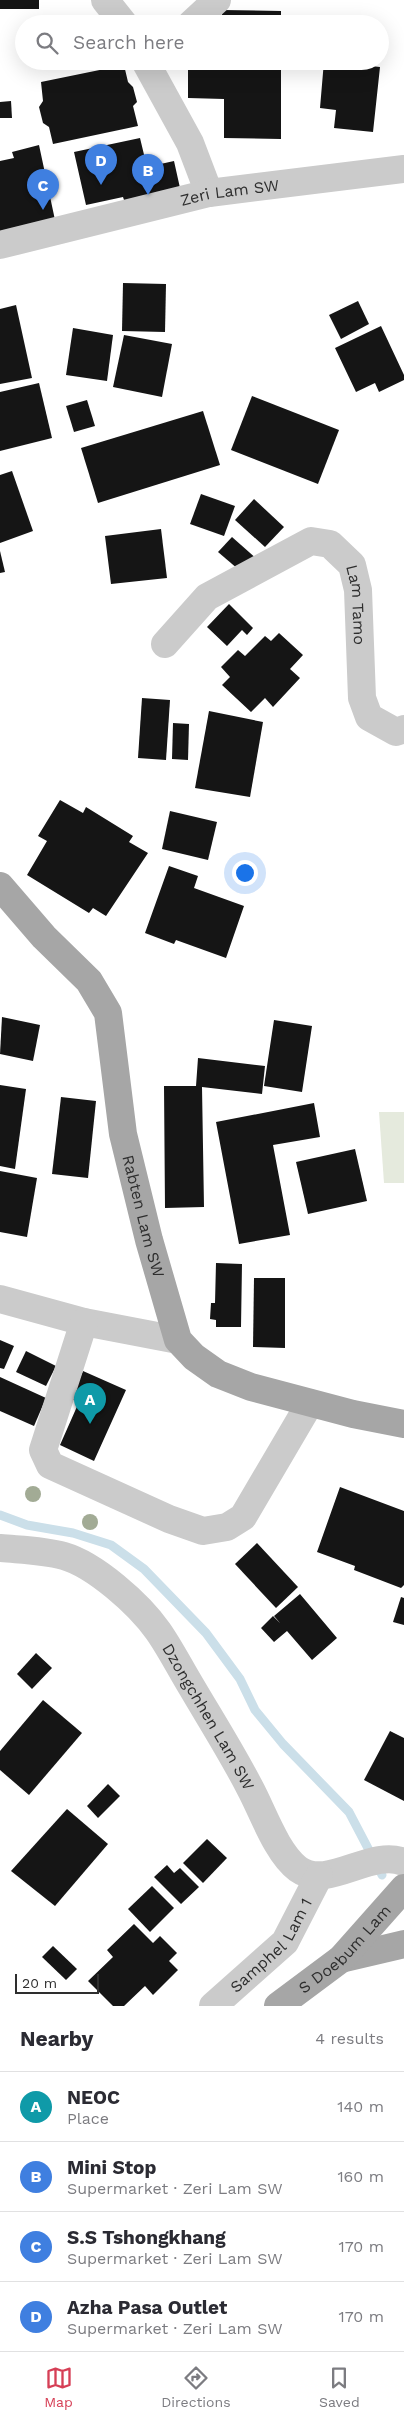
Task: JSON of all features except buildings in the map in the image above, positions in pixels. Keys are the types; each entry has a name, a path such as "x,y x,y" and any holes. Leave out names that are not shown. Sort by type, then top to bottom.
{"main road":[{"name":"Rabten Lam SW","path":"0,886 44,937 89,981 108,1013 123,1134 149,1240 178,1340 194,1357 218,1374 250,1387 310,1403 404,1424"},
{"name":"S Doebum Lam","path":"278,2006 341,1959 404,1888"},
{"path":"341,1959 404,1944"}],"street":[{"path":"105,0 117,15"},
{"path":"200,15 216,0"},
{"path":"151,70 190,143 209,192"},
{"name":"Zeri Lam SW","path":"0,245 209,192 404,169"},
{"name":"Lam Tamo","path":"165,644 207,597 312,541 330,544 352,565 358,590 362,698 369,717 396,732 404,729"},
{"path":"0,1299 84,1322 178,1340"},
{"path":"84,1322 43,1450 50,1465 144,1508 203,1531 227,1527 244,1517 310,1403"},
{"name":"Dzongchhen Lam SW","path":"0,1548 35,1550 66,1556 93,1571 134,1604 158,1630 238,1765 282,1852 299,1869 319,1876"},
{"path":"319,1876 375,1861 397,1860 404,1862"},
{"name":"Samphel Lam 1","path":"213,2006 285,1942 319,1876"}],"shaded area":[{"path":"379,1112 404,1112 404,1183 384,1183"}],"waterway":[{"path":"0,1515 27,1525 73,1533 111,1545 144,1569 206,1633 240,1679 255,1710 283,1744 349,1812 382,1875"}],"place":[{"name":"Azha Pasa Outlet","path":"101,185"},
{"name":"Mini Stop","path":"148,195"},
{"name":"S.S Tshongkhang","path":"43,210"},
{"name":"NEOC","path":"90,1424"}]}
